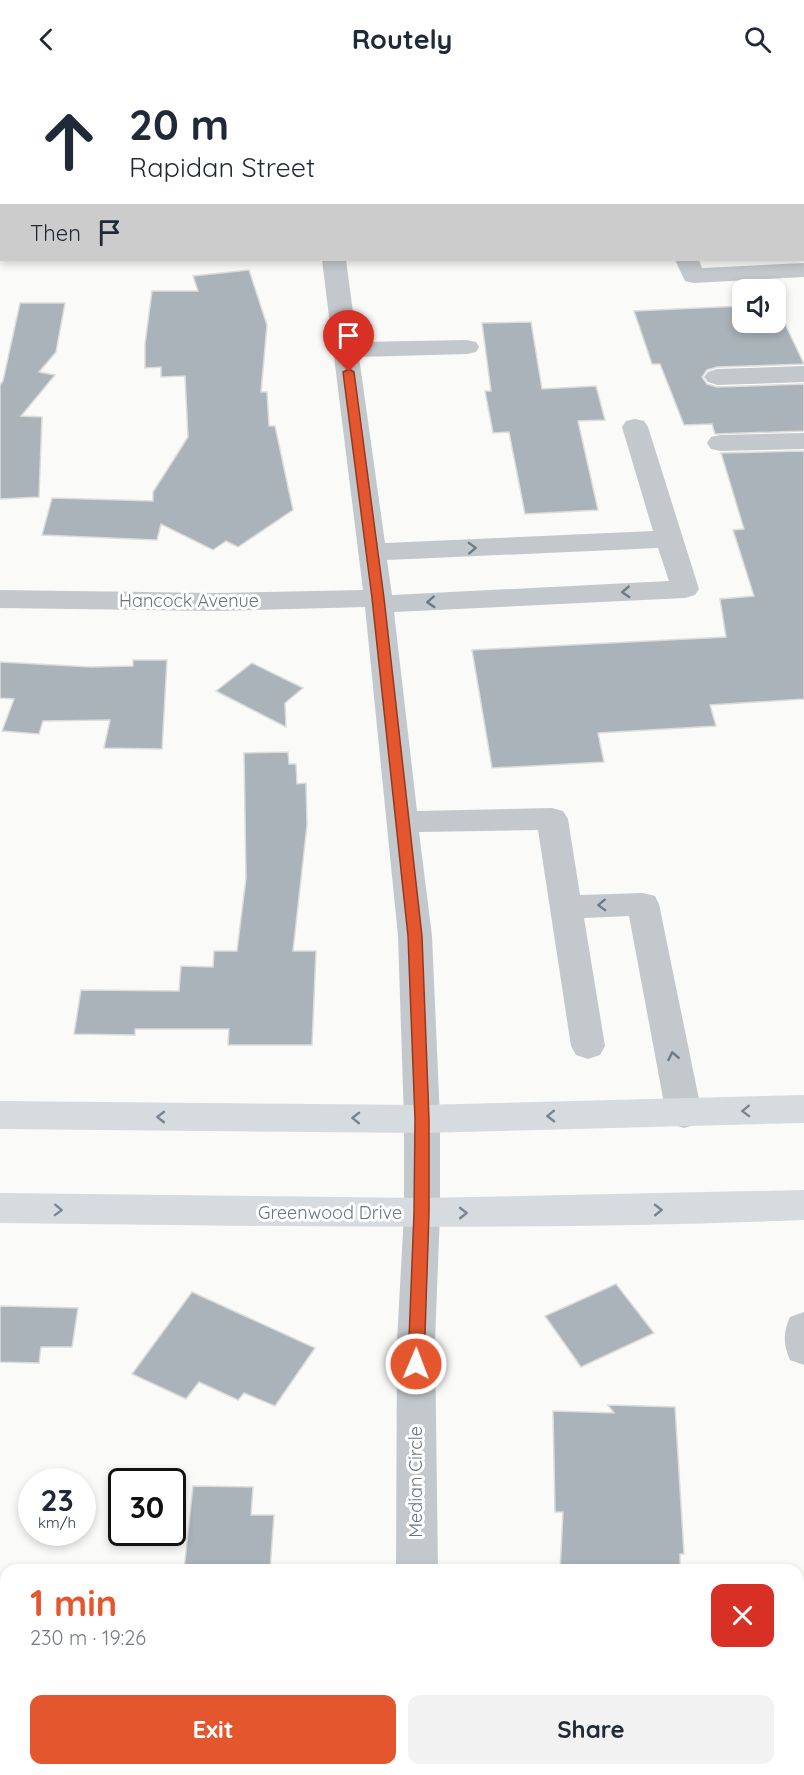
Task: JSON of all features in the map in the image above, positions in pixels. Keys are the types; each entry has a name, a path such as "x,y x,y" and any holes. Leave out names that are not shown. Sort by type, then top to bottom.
{"main road":[{"path":"0,1115 422,1119 804,1108"},
{"name":"Greenwood Drive","path":"0,1208 422,1213 804,1205"}],"street":[{"name":"Median Circle","path":"334,261 378,601 415,936 422,1119 422,1213 416,1341 417,1564"},
{"path":"687,261 693,276 804,270"},
{"path":"346,350 467,346"},
{"path":"717,377 804,374"},
{"path":"372,552 670,539 635,427"},
{"path":"720,443 804,441"},
{"name":"Hancock Avenue","path":"0,599 215,602 378,601 684,589 670,539"},
{"path":"403,822 552,819 588,1046"},
{"path":"566,907 643,904 684,1113"},
{"path":"804,1328 804,1349"}],"building":[{"path":"249,270 267,325 261,392 267,392 269,426 275,426 293,510 238,547 226,541 213,550 161,524 157,540 42,535 52,498 153,501 153,492 188,437 185,376 161,377 161,367 145,368 145,344 152,291 198,291 193,276"},
{"path":"20,303 65,303 56,352 39,372 55,375 21,416 42,417 39,497 0,499 0,385 3,381"},
{"path":"732,306 732,333 786,333 786,326 804,364 717,367 707,370 702,377 707,384 717,387 804,384 804,431 715,434 712,424 684,425 660,364 652,364 634,311"},
{"path":"531,322 542,389 596,386 605,420 578,421 598,510 525,514 509,432 493,433 485,391 491,391 482,323"},
{"path":"804,451 804,699 710,705 716,726 598,733 604,762 492,768 472,650 726,637 720,599 754,596 733,530 744,529 721,453"},
{"path":"133,660 167,660 162,749 104,748 110,720 43,721 39,734 2,731 14,699 0,698 0,662 91,667 133,666"},
{"path":"252,663 303,688 285,703 286,727 216,691"},
{"path":"288,752 289,764 296,764 297,784 306,783 307,825 293,951 316,951 312,1045 228,1045 229,1029 135,1029 135,1035 74,1034 81,990 179,991 181,966 213,967 214,951 237,951 246,878 244,753"},
{"path":"616,1284 654,1333 581,1367 545,1316"},
{"path":"192,1292 315,1348 275,1406 244,1393 238,1400 199,1382 186,1399 132,1374"},
{"path":"0,1306 78,1308 72,1347 41,1347 39,1363 0,1362"},
{"path":"608,1405 675,1407 684,1554 680,1554 680,1564 560,1564 563,1512 555,1512 553,1411 614,1413"},
{"path":"193,1486 253,1487 251,1515 274,1515 270,1564 185,1564"}],"route":[{"path":"349,372 378,598 415,936 422,1119 422,1213 416,1364"}]}
